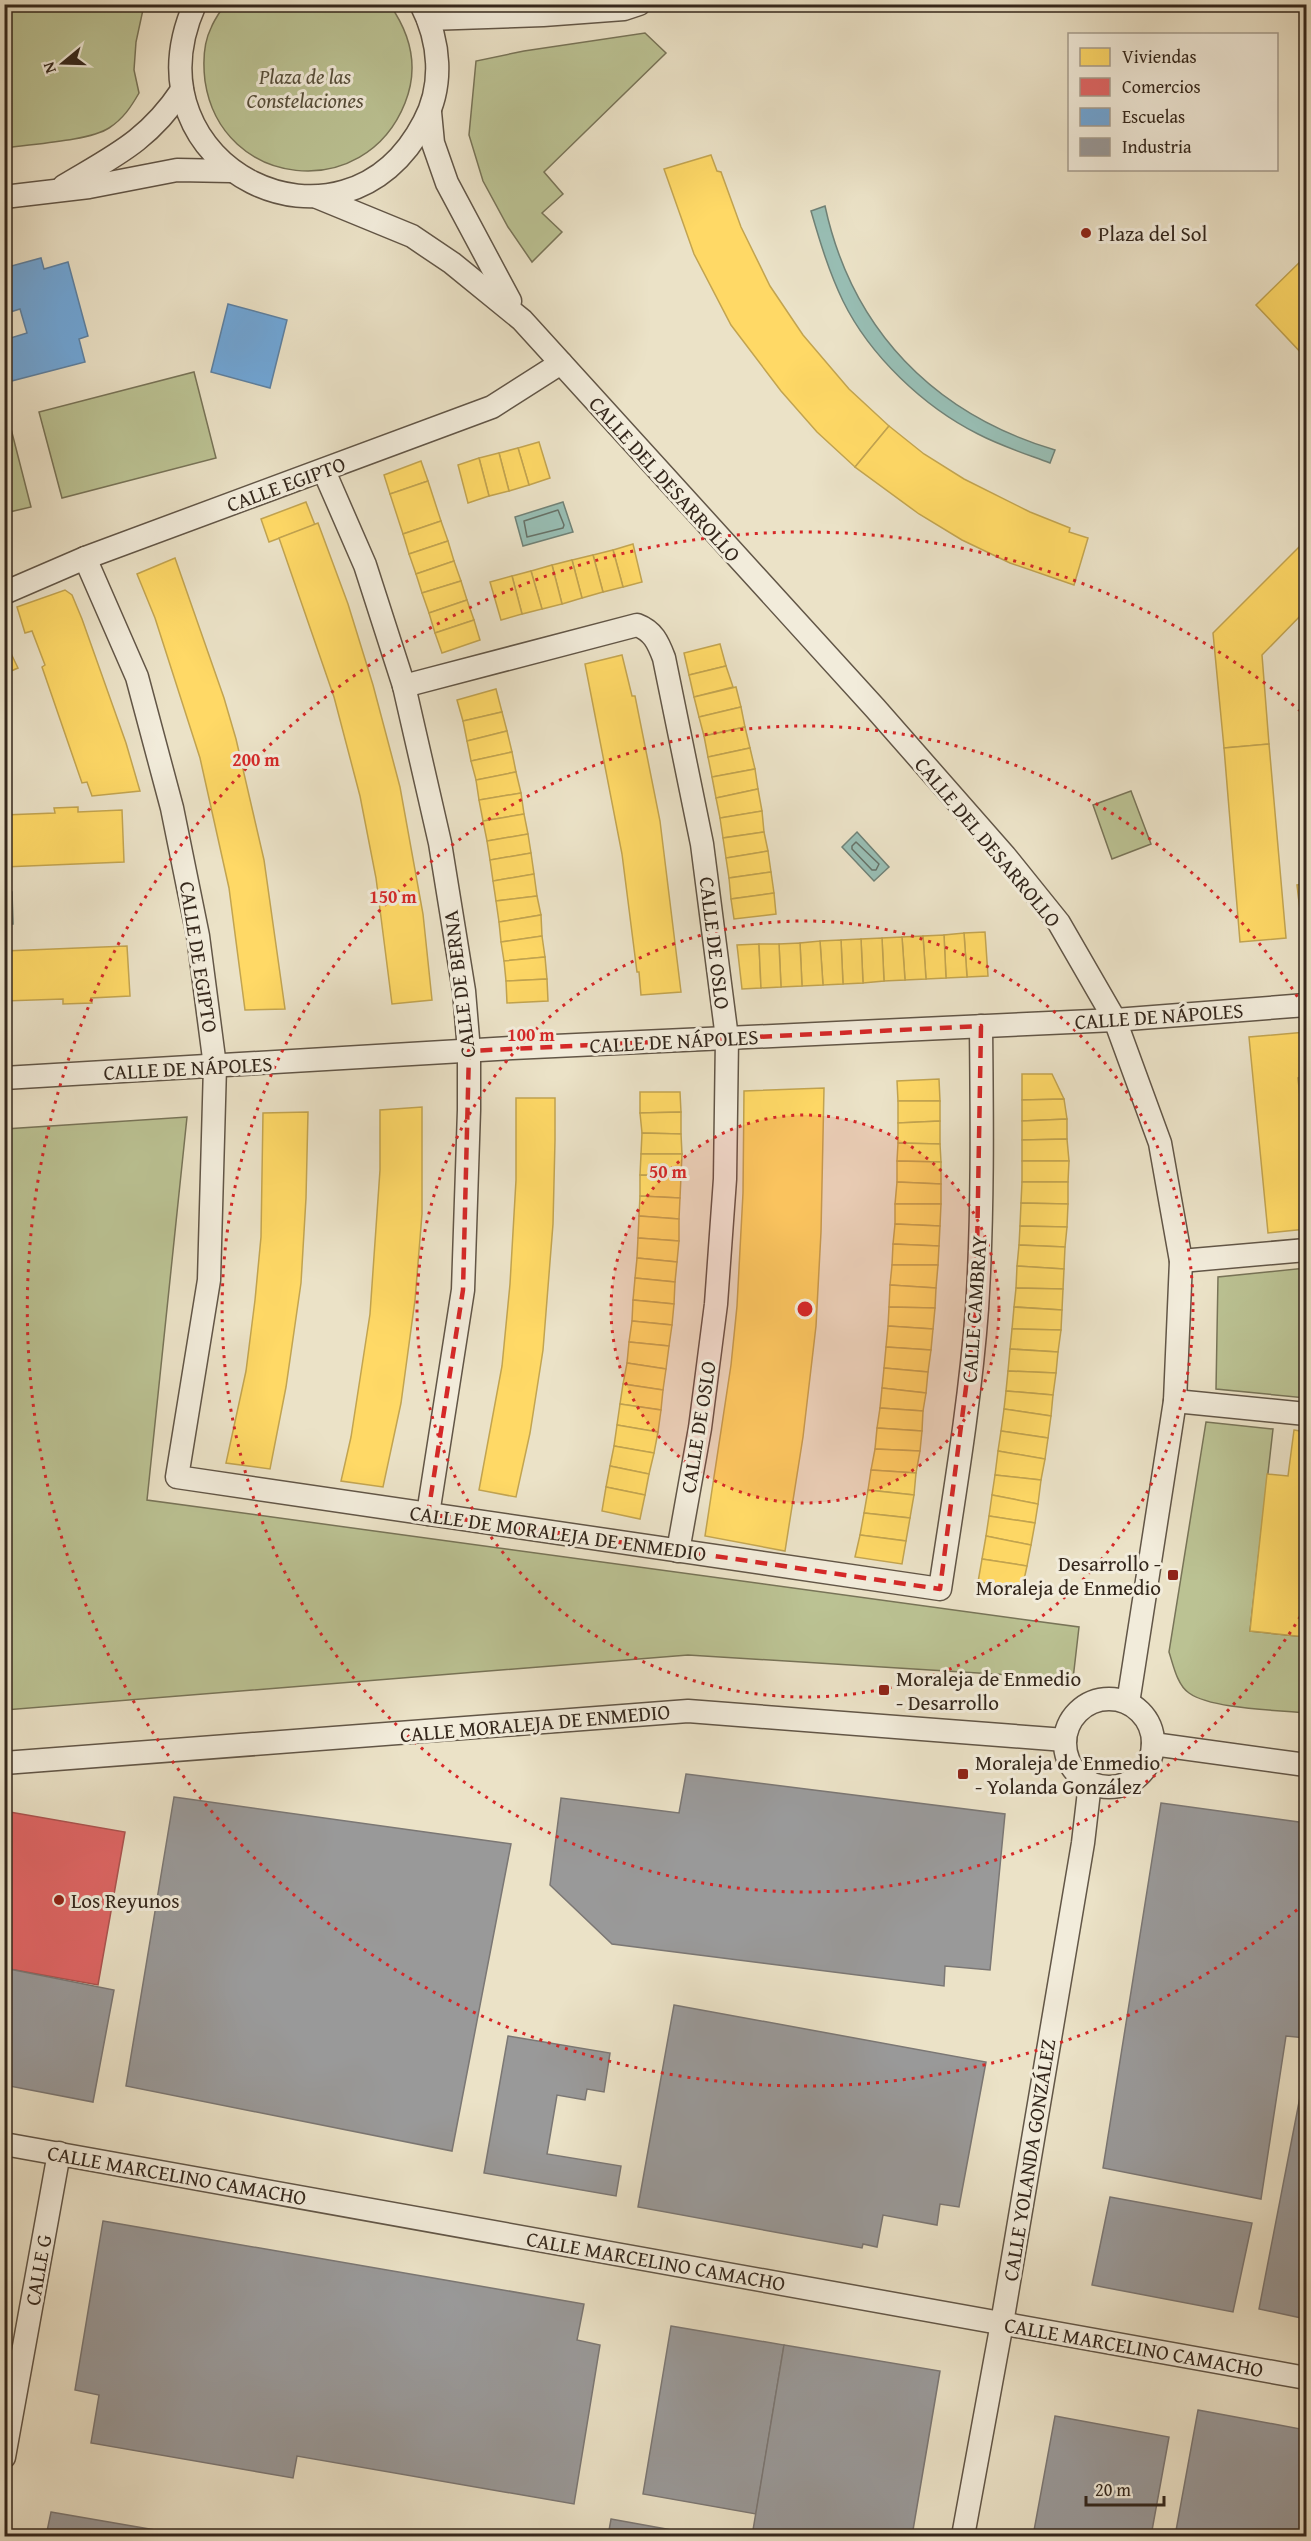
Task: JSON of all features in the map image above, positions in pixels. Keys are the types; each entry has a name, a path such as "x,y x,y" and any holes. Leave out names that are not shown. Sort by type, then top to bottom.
{"street":[{"path":"180,4 185,28"},
{"path":"195,4 185,28 179,58 182,90 191,121 208,148 231,171 261,187 293,196 317,197 360,186 390,168 414,143 430,112 436,88 438,65 435,41 425,12 543,15 624,9 639,4"},
{"path":"59,189 129,148 165,115 182,90"},
{"name":"CALLE DEL DESARROLLO","path":"430,112 433,143 447,183 495,276 522,320"},
{"path":"4,197 90,187 177,170 231,171"},
{"name":"CALLE DEL DESARROLLO","path":"317,197 412,236 460,268 522,320 875,708 1005,856 1059,923 1115,1020 1161,1143 1181,1261 1175,1401 1128,1703"},
{"name":"CALLE EGIPTO","path":"4,593 85,558 492,407 561,363"},
{"name":"CALLE DE BERNA","path":"324,471 365,565 404,686 440,843 465,991 469,1051 463,1290 428,1514"},
{"name":"CALLE DE EGIPTO","path":"85,558 137,677 172,808 198,936 215,1066 209,1280 177,1477"},
{"name":"CALLE DE OSLO","path":"404,686 637,625 649,630 659,644 664,658 702,844 727,1038 725,1179 716,1304 700,1428 678,1551"},
{"name":"CALLE DE NÁPOLES","path":"4,1078 469,1051 1115,1020 1306,1005"},
{"name":"CALLE CAMBRAY","path":"940,1589 960,1455 976,1310 982,1172 981,1026"},
{"path":"1181,1261 1306,1250"},
{"path":"1175,1401 1306,1414"},
{"name":"CALLE DE MORALEJA DE ENMEDIO","path":"177,1477 940,1589"},
{"path":"1112,1698 1128,1703 1139,1710 1147,1720 1154,1744 1149,1761 1139,1775 1124,1784 1107,1787 1090,1783 1081,1777 1069,1760 1065,1740 1070,1723 1080,1709 1095,1701 1112,1698"},
{"name":"CALLE MORALEJA DE ENMEDIO","path":"4,1763 688,1710 1065,1740"},
{"path":"1154,1744 1306,1765"},
{"name":"CALLE YOLANDA GONZÁLEZ","path":"963,2536 1002,2323 1083,1843 1090,1783"},
{"name":"CALLE MARCELINO CAMACHO","path":"4,2144 1306,2378"},
{"name":"CALLE G","path":"4,2457 59,2153"}],"highlighted area":[{"path":"981,1026 976,1310 940,1589 428,1514 463,1290 469,1051"}],"green space":[{"name":"Plaza de las Constelaciones","path":"225,4 390,5 408,40 412,77 405,103 386,135 359,157 328,169 296,170 265,162 237,144 217,117 204,74 204,54 208,34"},
{"path":"4,5 144,5 136,42 134,70 139,93 123,117 109,128 88,136 5,148"},
{"path":"645,33 666,53 544,172 563,194 542,213 562,232 532,262 508,227 483,181 469,135 476,61 524,51"},
{"path":"194,372 216,458 62,498 39,412"},
{"path":"9,421 31,507 5,513 4,422"},
{"path":"1131,791 1151,844 1112,859 1093,805"},
{"path":"187,1117 147,1500 1079,1627 1073,1679 688,1655 5,1710 5,1129"},
{"path":"1306,1268 1306,1398 1216,1389 1218,1277"},
{"path":"1206,1422 1273,1429 1250,1631 1306,1637 1306,1713 1262,1710 1212,1702 1189,1693 1178,1680 1169,1652"}],"water":[{"path":"825,206 838,251 855,291 878,328 905,361 936,390 972,414 1011,434 1055,450 1050,463 996,442 958,423 919,395 883,360 854,321 829,268 811,211"},
{"path":"563,502 573,532 523,546 515,517"},
{"path":"857,832 889,867 874,881 842,847"},
{"path":"5,892 12,892 13,924 5,924"}],"building: Viviendas":[{"path":"711,155 717,171 721,172 741,227 770,286 803,335 849,389 889,426 855,467 817,432 781,391 731,325 694,254 664,169"},
{"path":"1306,256 1306,358 1256,305"},
{"path":"889,426 924,454 964,479 1030,512 1070,528 1069,532 1088,538 1074,585 1010,563 962,540 919,514 855,467"},
{"path":"539,442 550,478 529,485 518,448"},
{"path":"518,448 529,485 509,491 499,453"},
{"path":"499,453 509,491 489,496 479,458"},
{"path":"479,458 489,496 468,503 458,465"},
{"path":"421,461 428,481 390,494 384,475"},
{"path":"428,481 441,521 403,534 390,494"},
{"path":"306,502 315,525 269,542 261,519"},
{"path":"441,521 448,541 409,554 403,534"},
{"path":"318,523 348,604 373,685 400,787 423,914 432,1000 392,1004 376,878 360,796 334,697 279,538"},
{"path":"1306,540 1306,610 1262,655 1269,744 1224,748 1213,633"},
{"path":"448,541 454,561 416,574 409,554"},
{"path":"633,544 642,582 623,587 613,550"},
{"path":"613,550 623,587 603,592 593,555"},
{"path":"593,555 603,592 582,598 572,560"},
{"path":"175,558 236,739 264,860 285,1009 245,1010 229,888 200,758 155,618 137,574"},
{"path":"572,560 582,598 562,604 552,565"},
{"path":"454,561 461,581 422,593 416,574"},
{"path":"552,565 562,604 542,609 531,571"},
{"path":"531,571 542,609 522,614 512,576"},
{"path":"512,576 522,614 501,620 490,582"},
{"path":"461,581 467,600 429,613 422,593"},
{"path":"65,590 72,595 82,619 126,743 140,791 92,796 87,782 82,783 42,667 45,665 32,631 25,633 17,607"},
{"path":"467,600 474,620 435,633 429,613"},
{"path":"474,620 480,640 442,653 435,633"},
{"path":"4,639 18,668 4,674"},
{"path":"720,644 726,666 689,675 684,653"},
{"path":"622,655 632,696 635,696 660,821 681,992 641,995 622,854 585,664"},
{"path":"726,666 733,687 694,697 689,675"},
{"path":"736,687 741,707 699,717 694,697"},
{"path":"496,689 502,712 463,721 457,700"},
{"path":"741,707 745,727 704,736 699,717"},
{"path":"502,712 507,731 467,741 463,721"},
{"path":"745,727 750,748 708,757 704,736"},
{"path":"507,731 512,752 471,761 467,741"},
{"path":"1269,744 1286,938 1240,942 1224,748"},
{"path":"750,748 755,769 712,777 708,757"},
{"path":"512,752 516,772 476,780 471,761"},
{"path":"755,769 758,789 716,798 712,777"},
{"path":"516,772 521,793 479,800 476,780"},
{"path":"758,789 762,811 720,818 716,798"},
{"path":"521,793 524,814 483,821 479,800"},
{"path":"78,807 78,812 122,810 124,862 4,867 4,815 55,813 54,808"},
{"path":"762,811 764,832 723,838 720,818"},
{"path":"524,814 528,834 487,841 483,821"},
{"path":"764,832 768,851 726,858 723,838"},
{"path":"528,834 531,853 490,860 487,841"},
{"path":"768,851 771,872 729,878 726,858"},
{"path":"531,853 534,874 493,881 490,860"},
{"path":"771,872 774,893 731,899 729,878"},
{"path":"534,874 537,896 496,901 493,881"},
{"path":"1306,884 1306,936 1303,936 1297,885"},
{"path":"774,893 776,914 734,919 731,899"},
{"path":"537,896 541,915 499,922 496,901"},
{"path":"541,915 542,936 501,942 499,922"},
{"path":"985,932 988,976 967,977 964,933"},
{"path":"964,933 967,977 946,978 944,935"},
{"path":"944,935 946,978 926,979 923,936"},
{"path":"542,936 545,957 504,961 501,942"},
{"path":"923,936 926,979 905,980 902,937"},
{"path":"902,937 905,980 884,981 882,938"},
{"path":"882,938 884,981 863,983 861,939"},
{"path":"861,939 863,983 843,984 841,940"},
{"path":"841,940 843,984 823,985 820,941"},
{"path":"820,941 823,985 802,986 800,943"},
{"path":"800,943 802,986 781,987 779,944"},
{"path":"759,944 761,988 742,989 737,945"},
{"path":"759,944 779,944 781,987 761,988"},
{"path":"127,946 130,996 91,998 92,1003 63,1004 63,999 4,1001 4,951"},
{"path":"545,957 547,979 506,981 504,961"},
{"path":"547,979 548,1001 507,1003 506,981"},
{"path":"1306,1032 1306,1077 1298,1078 1306,1155 1306,1229 1268,1233 1249,1037"},
{"path":"1022,1074 1052,1074 1064,1099 1022,1100"},
{"path":"939,1079 940,1101 898,1101 897,1081"},
{"path":"824,1088 821,1232 816,1326 803,1437 785,1551 705,1536 731,1365 737,1306 743,1193 744,1091"},
{"path":"640,1092 680,1092 681,1112 640,1113"},
{"path":"516,1098 555,1098 555,1140 553,1224 543,1350 530,1433 516,1497 479,1490 502,1366 510,1284 516,1180"},
{"path":"1064,1099 1067,1119 1022,1121 1022,1100"},
{"path":"898,1101 940,1101 940,1121 898,1123"},
{"path":"422,1107 422,1214 415,1300 401,1403 383,1487 341,1481 351,1437 370,1314 380,1170 380,1110"},
{"path":"308,1112 301,1283 286,1387 270,1469 226,1463 246,1371 255,1300 261,1237 263,1113"},
{"path":"681,1112 681,1134 642,1133 640,1113"},
{"path":"1067,1119 1067,1139 1022,1140 1022,1121"},
{"path":"940,1121 940,1144 898,1143 898,1123"},
{"path":"642,1133 681,1134 682,1154 641,1154"},
{"path":"1067,1139 1069,1161 1022,1161 1022,1140"},
{"path":"898,1143 940,1144 941,1162 897,1161"},
{"path":"641,1154 682,1154 681,1176 640,1175"},
{"path":"897,1161 941,1162 941,1184 897,1182"},
{"path":"1022,1161 1069,1161 1068,1182 1022,1182"},
{"path":"640,1175 681,1176 680,1198 640,1196"},
{"path":"897,1182 941,1184 941,1204 895,1204"},
{"path":"1022,1182 1068,1182 1068,1204 1021,1203"},
{"path":"640,1196 680,1198 679,1219 639,1216"},
{"path":"1021,1203 1068,1204 1067,1227 1020,1226"},
{"path":"895,1204 941,1204 940,1226 895,1224"},
{"path":"639,1216 679,1219 679,1241 638,1238"},
{"path":"895,1224 940,1226 939,1246 893,1244"},
{"path":"1020,1226 1067,1227 1065,1247 1019,1245"},
{"path":"638,1238 679,1241 677,1262 637,1258"},
{"path":"893,1244 939,1246 938,1265 892,1265"},
{"path":"1019,1245 1065,1247 1064,1269 1017,1266"},
{"path":"637,1258 677,1262 675,1282 635,1278"},
{"path":"892,1265 938,1265 936,1288 890,1285"},
{"path":"1017,1266 1064,1269 1063,1289 1016,1288"},
{"path":"635,1278 675,1282 674,1304 633,1300"},
{"path":"890,1285 936,1288 935,1308 889,1307"},
{"path":"1016,1288 1063,1289 1062,1310 1014,1307"},
{"path":"633,1300 674,1304 672,1325 632,1321"},
{"path":"889,1307 935,1308 933,1329 888,1326"},
{"path":"1014,1307 1062,1310 1061,1330 1012,1329"},
{"path":"632,1321 672,1325 669,1346 629,1342"},
{"path":"888,1326 933,1329 931,1350 886,1347"},
{"path":"1012,1329 1061,1330 1058,1352 1010,1349"},
{"path":"629,1342 669,1346 666,1369 627,1363"},
{"path":"886,1347 931,1350 928,1372 884,1368"},
{"path":"1010,1349 1058,1352 1056,1373 1008,1371"},
{"path":"627,1363 666,1369 663,1390 623,1384"},
{"path":"884,1368 928,1372 926,1393 882,1388"},
{"path":"1008,1371 1056,1373 1053,1395 1006,1391"},
{"path":"623,1384 663,1390 661,1410 620,1404"},
{"path":"882,1388 926,1393 923,1411 880,1408"},
{"path":"1006,1391 1053,1395 1051,1416 1004,1409"},
{"path":"620,1404 661,1410 658,1432 617,1425"},
{"path":"880,1408 923,1411 922,1431 877,1428"},
{"path":"1004,1409 1051,1416 1048,1438 1001,1431"},
{"path":"617,1425 658,1432 654,1453 614,1446"},
{"path":"877,1428 922,1431 920,1451 875,1449"},
{"path":"1294,1430 1306,1432 1306,1532 1301,1588 1306,1589 1306,1637 1250,1631 1267,1474 1288,1476"},
{"path":"1001,1431 1048,1438 1045,1459 998,1451"},
{"path":"614,1446 654,1453 649,1474 610,1466"},
{"path":"875,1449 920,1451 916,1473 871,1470"},
{"path":"998,1451 1045,1459 1041,1480 995,1475"},
{"path":"610,1466 649,1474 645,1495 606,1487"},
{"path":"871,1470 916,1473 914,1495 868,1490"},
{"path":"995,1475 1041,1480 1038,1504 992,1495"},
{"path":"606,1487 645,1495 640,1519 602,1511"},
{"path":"868,1490 914,1495 910,1518 864,1513"},
{"path":"992,1495 1038,1504 1035,1523 989,1516"},
{"path":"864,1513 910,1518 906,1541 860,1535"},
{"path":"989,1516 1035,1523 1031,1545 986,1536"},
{"path":"860,1535 906,1541 902,1564 855,1557"},
{"path":"986,1536 1031,1545 1027,1566 982,1559"},
{"path":"982,1559 1027,1566 1022,1589 978,1582"}],"building: Comercios":[{"name":"Los Reyunos","path":"4,1811 125,1832 98,1985 4,1968"}],"building: Escuelas":[{"path":"41,258 44,269 68,262 88,336 79,339 85,362 4,383 4,340 27,333 20,309 4,314 4,268"},
{"path":"228,304 287,320 270,388 211,372"}],"building: Industria":[{"path":"686,1774 1005,1814 990,1970 945,1966 944,1986 612,1944 550,1885 561,1798 679,1813"},
{"path":"174,1797 511,1844 452,2151 126,2086"},
{"path":"1161,1803 1306,1823 1306,2038 1286,2036 1261,2199 1103,2168"},
{"path":"4,1968 114,1990 93,2102 4,2085"},
{"path":"674,2005 986,2062 959,2207 940,2204 937,2225 883,2215 877,2247 863,2244 862,2248 638,2207"},
{"path":"508,2036 610,2053 604,2092 587,2089 585,2100 557,2095 547,2154 621,2166 616,2196 484,2173"},
{"path":"1306,2066 1306,2319 1259,2309"},
{"path":"1110,2197 1252,2223 1233,2312 1092,2285"},
{"path":"103,2221 584,2304 577,2340 600,2345 574,2504 297,2456 293,2478 91,2443 99,2395 75,2390"},
{"path":"671,2326 784,2345 756,2514 643,2494"},
{"path":"784,2345 940,2371 912,2536 752,2536"},
{"path":"1198,2410 1306,2430 1306,2536 1175,2536"},
{"path":"1055,2416 1169,2437 1151,2536 1033,2536"},
{"path":"51,2512 190,2536 46,2536"},
{"path":"611,2519 705,2536 608,2536"}],"place":[{"name":"Plaza del Sol","path":"1086,233"},
{"name":"Desarrollo - Moraleja de Enmedio","path":"1173,1575"},
{"name":"Moraleja de Enmedio - Desarrollo","path":"884,1690"},
{"name":"Moraleja de Enmedio - Yolanda González","path":"963,1774"},
{"name":"Los Reyunos","path":"59,1900"}]}
